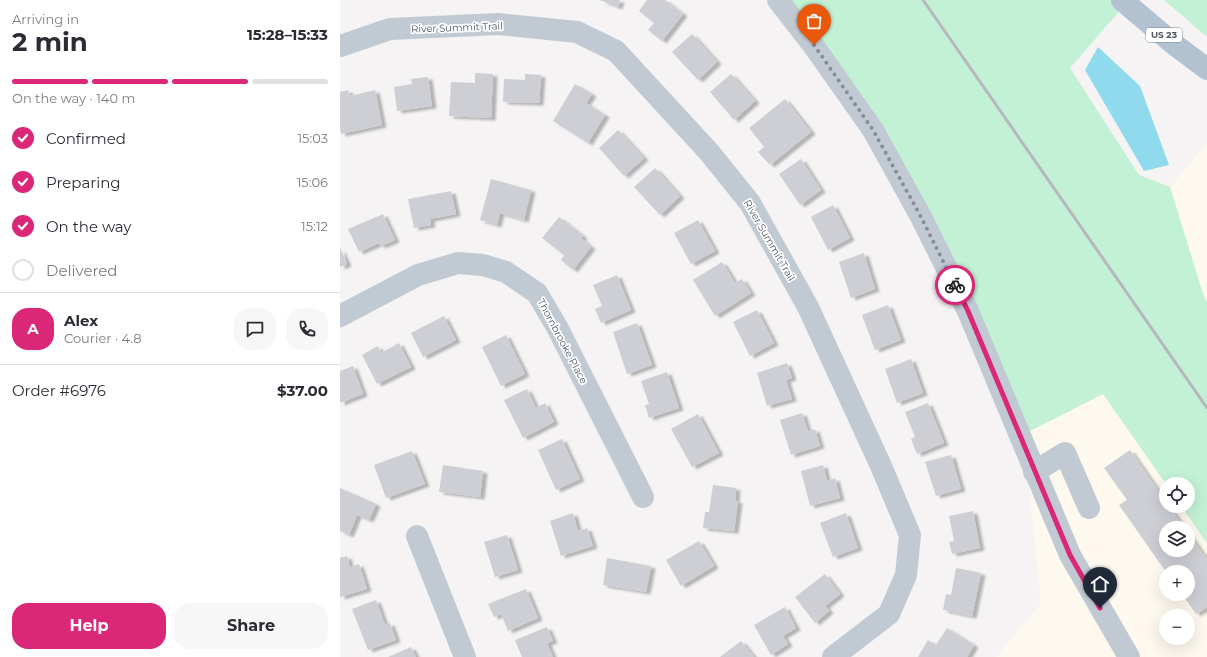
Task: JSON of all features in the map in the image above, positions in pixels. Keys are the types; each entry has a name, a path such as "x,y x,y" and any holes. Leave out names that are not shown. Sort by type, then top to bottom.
{"main road":[{"name":"US 23","path":"1122,0 1175,45 1207,69"}],"street":[{"path":"778,0 814,45 873,130 920,215 968,311 1034,472 1070,555 1129,657"},
{"name":"River Summit Trail","path":"340,46 390,29 498,24 577,32 616,51 709,152 750,202 808,307 882,466 910,535 906,575 889,614 833,657"},
{"name":"Thornbrooke Place","path":"340,316 418,275 458,263 483,265 506,272 537,293 556,327 642,497"},
{"path":"1034,472 1065,453 1089,508"},
{"path":"417,536 465,657"}],"shaded area":[{"path":"1207,143 1207,302 1204,297 1170,187"},
{"path":"1103,394 1161,477 1159,477 1159,513 1186,513 1192,521 1159,521 1159,557 1195,557 1195,526 1207,543 1207,657 996,657 1041,604 1025,447 1028,432"}],"green space":[{"path":"777,0 1129,0 1070,68 1139,175 1170,187 1204,297 1207,302 1207,543 1195,526 1195,521 1192,521 1186,513 1195,513 1195,477 1161,477 1103,394 1028,432 966,295"},
{"path":"1164,0 1207,0 1207,37"}],"water":[{"path":"1098,47 1140,86 1169,165 1144,171 1085,70"}],"building":[{"path":"600,0 620,0 618,7"},
{"path":"647,0 665,0 683,14 662,41 648,30 654,23 639,11"},
{"path":"692,34 717,62 698,80 672,52"},
{"path":"475,73 493,74 491,118 449,116 451,82 475,83"},
{"path":"525,74 541,75 539,103 503,102 504,79 525,80"},
{"path":"731,74 755,101 734,120 710,92"},
{"path":"428,77 432,106 397,111 394,87 412,84 411,79"},
{"path":"575,84 592,94 586,103 605,115 588,143 553,121"},
{"path":"348,90 350,96 375,90 382,125 341,134 340,92"},
{"path":"785,99 811,132 770,165 758,152 764,147 749,128"},
{"path":"618,130 644,158 624,176 599,148"},
{"path":"801,159 821,190 800,205 779,174"},
{"path":"655,168 680,196 660,215 634,187"},
{"path":"491,179 531,190 524,220 500,213 497,225 480,220"},
{"path":"451,191 456,214 430,219 431,225 414,228 408,199"},
{"path":"833,205 850,238 828,250 811,217"},
{"path":"383,214 395,240 381,246 379,243 359,252 348,229"},
{"path":"559,217 583,236 581,238 591,247 573,270 561,260 564,255 542,238"},
{"path":"698,220 715,251 691,264 674,233"},
{"path":"340,248 347,264 340,267"},
{"path":"864,253 875,289 851,298 839,262"},
{"path":"722,262 735,283 742,279 751,293 715,316 693,280"},
{"path":"617,275 631,310 601,323 595,309 602,306 593,285"},
{"path":"888,305 901,340 875,350 862,315"},
{"path":"757,310 774,343 750,356 733,322"},
{"path":"444,316 456,340 423,357 411,333"},
{"path":"637,323 652,365 627,374 613,332"},
{"path":"506,335 525,374 501,386 482,347"},
{"path":"399,343 411,367 377,384 362,355 378,346 381,353"},
{"path":"911,359 923,393 897,403 885,369"},
{"path":"787,363 792,378 786,380 792,399 767,406 757,373"},
{"path":"353,366 363,394 340,403 340,371"},
{"path":"667,372 679,408 649,418 645,405 649,404 641,381"},
{"path":"527,389 536,408 545,403 554,422 523,438 504,400"},
{"path":"928,403 944,443 917,454 911,439 915,437 905,412"},
{"path":"802,413 808,431 815,429 820,446 791,455 780,420"},
{"path":"698,414 719,453 692,467 671,429"},
{"path":"562,439 580,479 556,490 538,450"},
{"path":"1130,450 1159,492 1159,513 1174,513 1179,521 1159,521 1159,557 1195,557 1195,543 1207,560 1207,607 1196,614 1195,609 1192,609 1187,601 1195,601 1195,565 1161,565 1119,505 1127,500 1104,468"},
{"path":"412,451 425,484 386,498 374,465"},
{"path":"951,455 961,489 936,496 925,462"},
{"path":"443,465 483,471 480,497 439,492"},
{"path":"823,465 827,481 835,478 840,498 810,506 801,471"},
{"path":"713,485 736,488 735,501 738,501 734,531 703,528 705,512 709,512"},
{"path":"340,488 376,504 369,520 357,515 349,535 340,531"},
{"path":"973,511 980,548 952,554 949,542 954,541 949,516"},
{"path":"573,513 578,531 587,528 593,546 561,556 550,521"},
{"path":"846,513 858,548 833,557 820,523"},
{"path":"507,535 518,570 495,577 484,542"},
{"path":"699,541 714,566 681,586 666,560"},
{"path":"347,556 350,567 359,564 367,589 340,597 340,558"},
{"path":"607,558 651,566 646,592 603,585"},
{"path":"956,568 981,573 972,616 943,610 946,594 951,595"},
{"path":"825,574 840,594 825,606 829,611 815,623 795,597"},
{"path":"526,589 538,618 508,631 501,614 494,617 488,604"},
{"path":"376,600 385,625 390,623 396,640 368,650 352,609"},
{"path":"785,607 796,628 783,636 788,644 771,655 754,625"},
{"path":"547,627 553,641 547,643 553,657 522,657 515,640"},
{"path":"947,628 974,645 967,657 918,657 928,640 936,645"},
{"path":"741,641 754,657 720,657"},
{"path":"411,647 416,657 388,657"}],"railway":[{"path":"923,0 1207,408"}],"way so far":[{"path":"814,45 873,130 920,215 955,285"}],"route":[{"path":"955,285 968,311 1034,472 1070,555 1100,608"}]}
